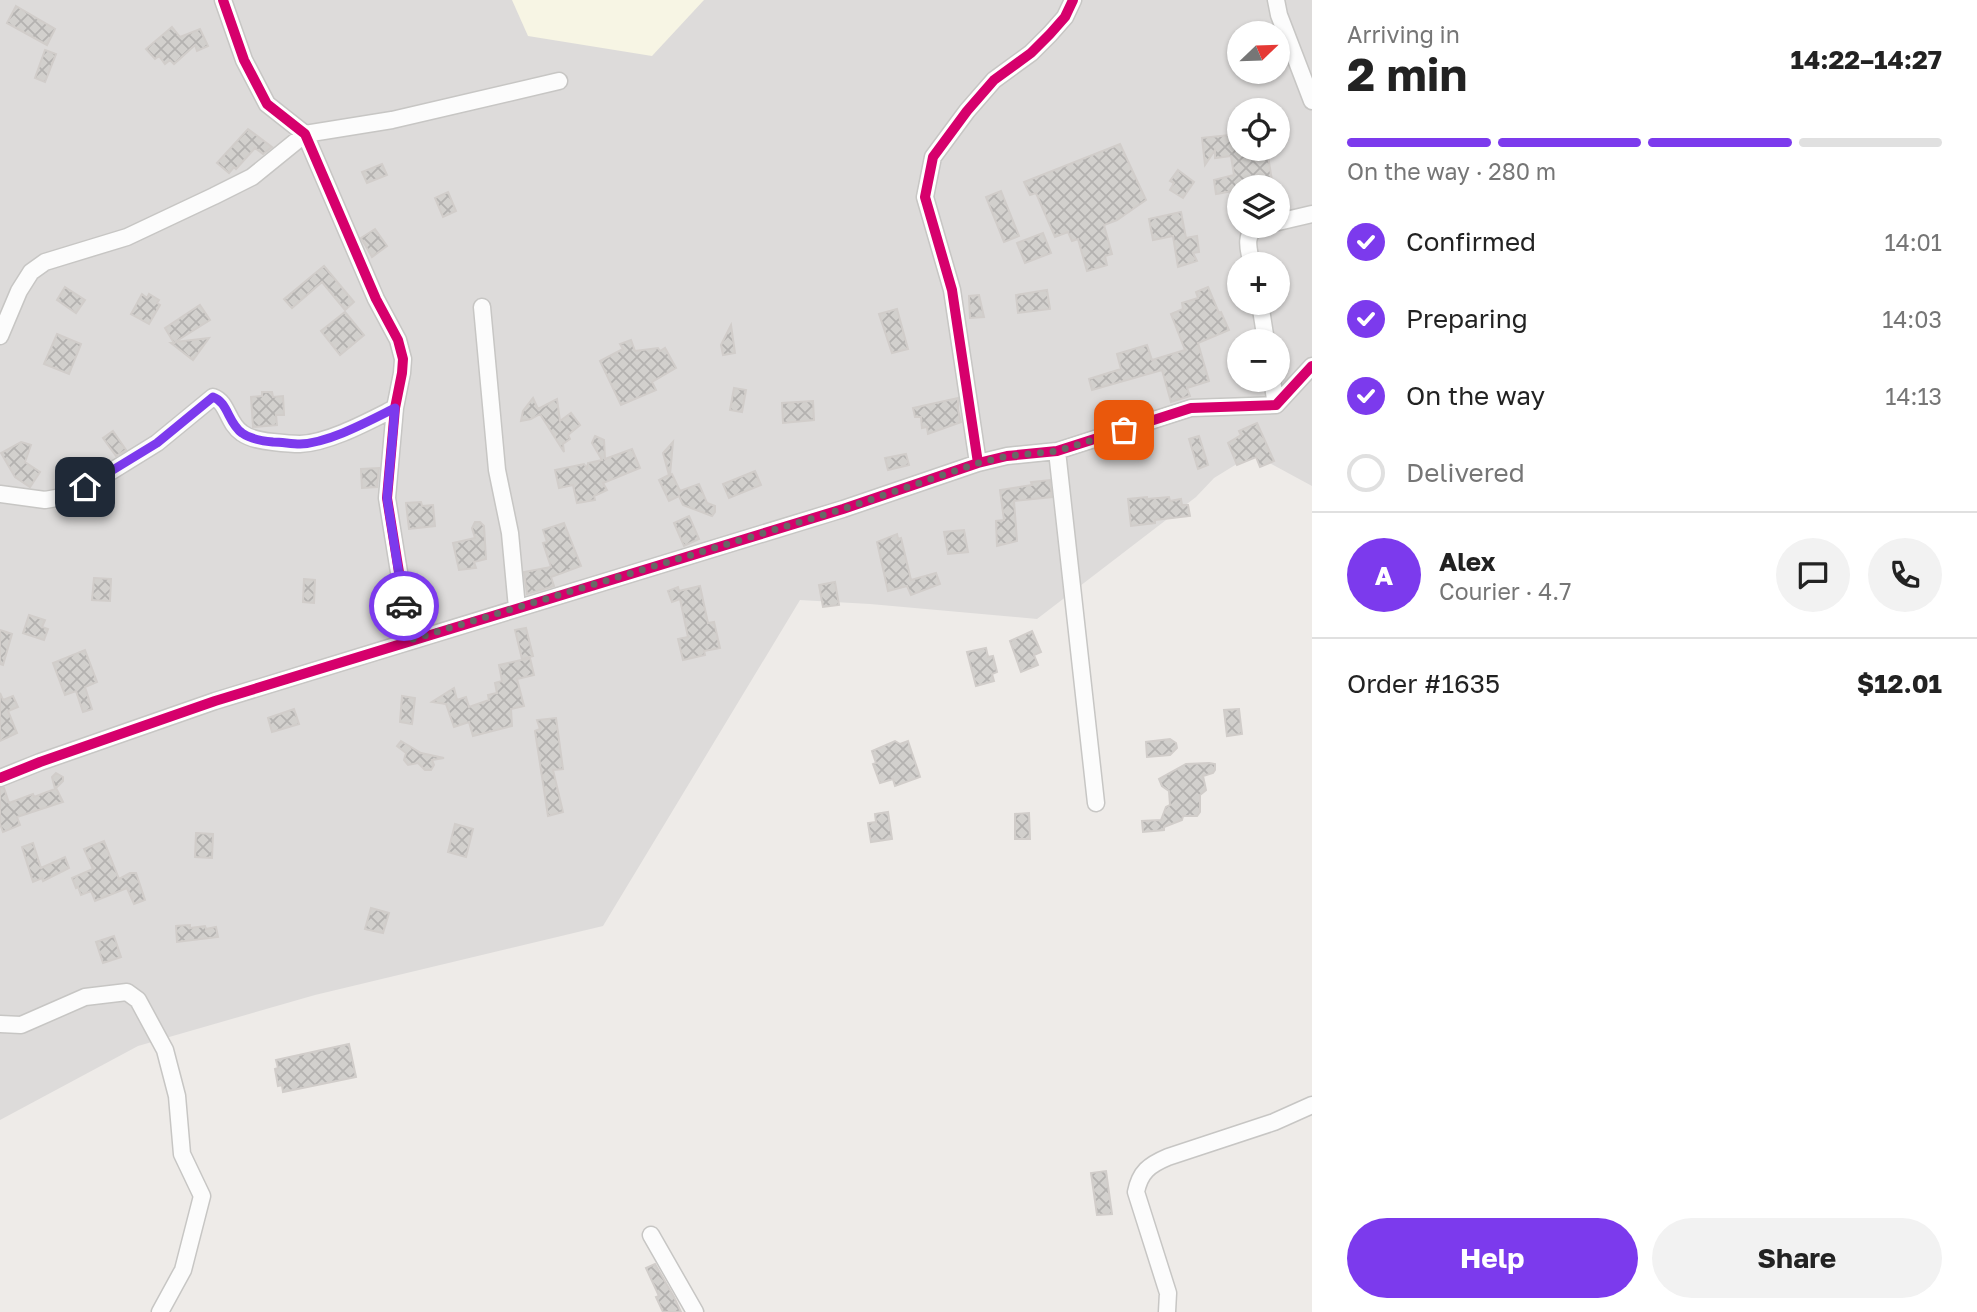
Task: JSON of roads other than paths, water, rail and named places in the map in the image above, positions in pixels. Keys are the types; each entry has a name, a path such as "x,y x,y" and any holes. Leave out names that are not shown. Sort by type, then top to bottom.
{"street":[{"path":"223,0 244,60 267,104 305,134 376,299 398,340 403,359 395,408 387,498 410,640"},
{"path":"978,463 952,290 925,197 933,157 994,80 1031,53 1050,34 1065,17 1073,0"},
{"path":"1276,0 1279,15 1312,101"},
{"path":"0,336 19,291 31,272 45,262 127,237 214,196 252,177 305,134 391,120 559,81"},
{"path":"1290,219 1312,214"},
{"path":"482,307 497,470 510,533 517,608"},
{"path":"0,778 202,705 843,509 978,463 1007,456 1057,451 1191,408 1276,405 1311,370"},
{"path":"1274,392 1276,405"},
{"path":"0,494 45,500 73,495 157,443 213,397 225,406 232,426 246,436 264,441 302,444 344,432 395,408"},
{"path":"1057,451 1096,803"},
{"path":"0,1024 21,1025 85,997 127,992 138,1000 165,1050 177,1096 182,1154 202,1196 183,1270 160,1312"},
{"path":"1167,1312 1168,1293 1136,1192 1139,1177 1151,1164 1274,1122 1312,1105"},
{"path":"651,1235 695,1312"}]}
